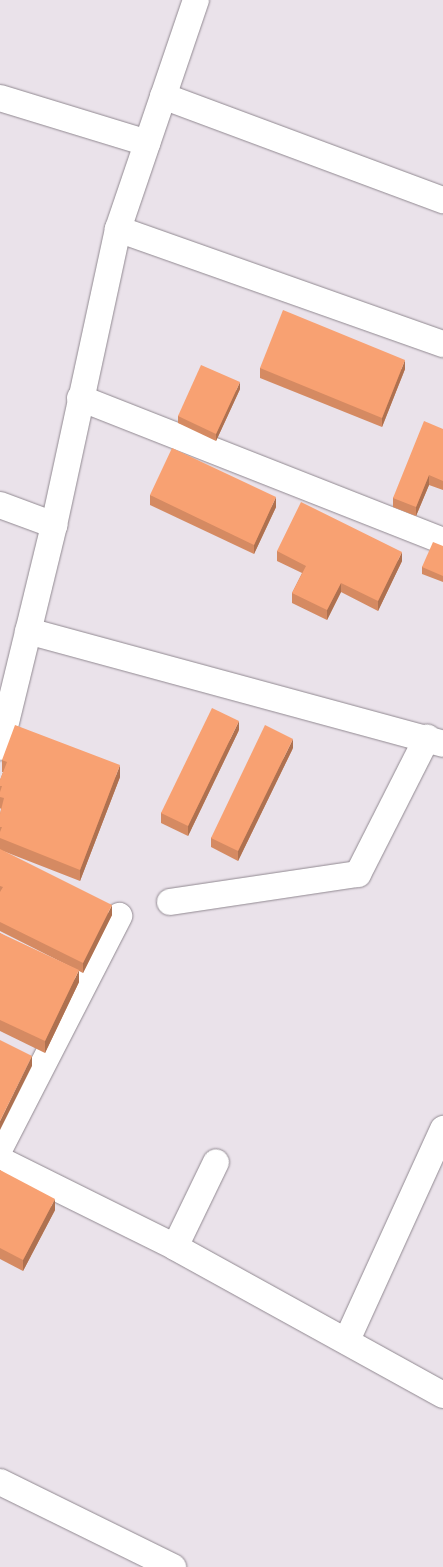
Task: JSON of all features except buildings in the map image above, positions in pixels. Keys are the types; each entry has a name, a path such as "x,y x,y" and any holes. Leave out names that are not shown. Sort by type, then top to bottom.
{"street":[{"path":"0,747 54,525 118,229 196,0"},
{"path":"163,96 443,200"},
{"path":"0,98 147,143"},
{"path":"118,229 443,344"},
{"path":"80,398 443,541"},
{"path":"0,505 54,525"},
{"path":"28,630 435,741 358,874 170,902"},
{"path":"0,1148 119,916"},
{"path":"347,1340 443,1129"},
{"path":"0,1160 175,1247 347,1340 441,1388"},
{"path":"175,1247 216,1162"},
{"path":"0,1482 173,1567"}]}
